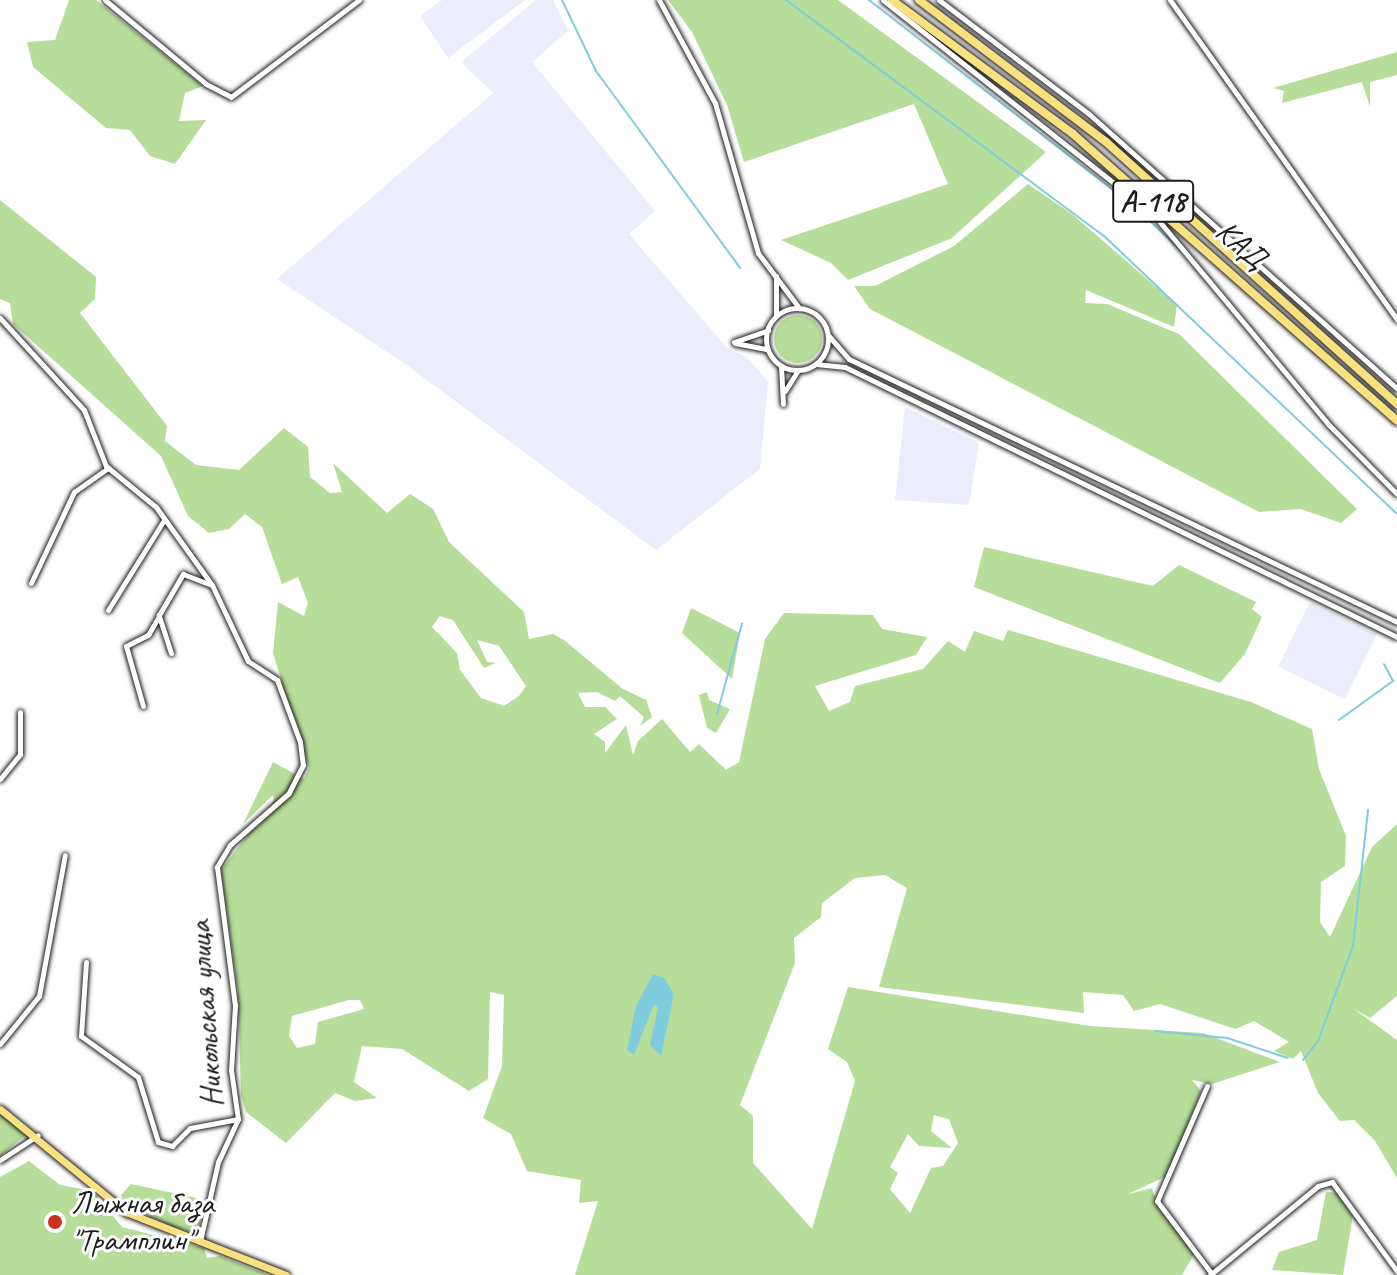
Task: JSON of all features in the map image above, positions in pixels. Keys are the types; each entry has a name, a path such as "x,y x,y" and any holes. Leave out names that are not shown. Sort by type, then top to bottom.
{"highway":[{"name":"КАД","path":"892,0 1073,134 1397,421"},
{"name":"КАД","path":"919,0 1106,142 1397,404"}],"main road":[{"path":"0,1109 38,1135 126,1212 286,1275"}],"street":[{"path":"105,0 206,84 231,97 359,0"},
{"path":"659,0 715,103 758,253 799,308 821,319 828,335 849,359 1397,622"},
{"path":"883,0 1164,223 1328,424 1397,494"},
{"path":"939,0 1099,122 1397,388"},
{"path":"1170,0 1397,320"},
{"path":"776,276 776,316 768,330 768,349 781,365 785,392 783,404"},
{"path":"776,316 799,308"},
{"path":"0,318 84,410 108,468 164,520 212,585"},
{"path":"768,330 734,342 768,349"},
{"path":"816,364 828,335"},
{"path":"781,365 798,370 816,364 845,367 1397,637"},
{"path":"785,392 798,370"},
{"path":"31,583 74,492 108,468"},
{"path":"108,610 164,520"},
{"path":"143,706 126,646 148,635 183,574 212,585"},
{"name":"Никольская улица","path":"200,1241 218,1162 238,1119 231,1070 235,1005 218,873 230,845 283,801 303,765 277,680 248,661 212,585"},
{"path":"159,615 171,653"},
{"path":"0,778 20,754 20,712"},
{"path":"0,1044 39,996 65,855"},
{"path":"86,962 81,1036 138,1077 158,1142 172,1146 190,1128 238,1119"},
{"path":"1207,1086 1157,1201 1211,1274 1318,1186 1332,1182 1397,1271"},
{"path":"0,1160 38,1135"}],"shaded area":[{"path":"442,0 525,0 448,58 420,16"},
{"path":"536,0 553,0 568,31 532,62 655,211 629,234 727,348 748,358 768,382 760,469 656,550 408,366 277,279 493,93 461,62"},
{"path":"905,407 979,443 969,505 895,500"},
{"path":"1310,602 1377,634 1345,699 1278,667"}],"green space":[{"path":"69,0 96,0 203,86 185,93 179,121 206,120 175,164 150,156 130,130 106,128 33,67 27,42 55,40"},
{"path":"668,0 838,0 1046,152 952,238 848,280 831,263 781,240 948,184 914,104 744,162 727,105 692,32"},
{"path":"1397,52 1397,75 1370,82 1370,107 1362,82 1282,103 1284,91 1273,88"},
{"path":"1028,184 1072,214 1177,305 1174,327 1086,290 1085,303 1107,304 1179,334 1357,509 1341,523 1301,509 1259,512 870,309 854,286 875,286 954,246"},
{"path":"0,200 96,277 95,299 80,313 167,426 165,441 196,465 239,470 284,428 308,447 310,477 330,493 342,492 333,463 387,513 410,494 433,509 449,542 524,612 529,639 553,634 623,689 646,700 652,717 640,726 644,717 620,696 615,701 597,692 578,693 585,707 605,707 617,719 594,734 605,742 605,753 626,725 633,755 638,741 662,719 690,752 699,744 726,770 739,762 765,639 784,613 873,615 882,629 927,637 916,655 815,686 829,711 850,702 855,686 923,669 948,641 965,652 974,631 1003,641 1008,630 1251,702 1312,729 1319,769 1346,836 1345,866 1321,882 1320,922 1330,937 1372,847 1397,824 1397,996 1370,1018 1354,1009 1397,1040 1397,1178 1375,1141 1354,1120 1340,1121 1318,1093 1301,1051 1293,1059 1274,1051 1289,1042 1254,1021 1235,1029 1160,1004 1134,1011 1123,995 1083,992 1084,1013 879,987 907,888 885,875 855,878 822,903 821,917 794,938 795,963 740,1105 753,1116 753,1163 812,1229 855,1081 847,1062 828,1049 848,987 1090,1026 1203,1033 1280,1062 1212,1084 1192,1080 1201,1091 1169,1175 1128,1194 1152,1188 1158,1207 1195,1253 1182,1275 575,1275 598,1201 579,1203 581,1180 527,1171 511,1134 483,1118 502,1066 504,995 490,992 488,1079 469,1091 402,1049 362,1046 354,1082 377,1098 355,1101 335,1093 286,1143 246,1112 241,1096 238,991 221,870 274,800 273,795 243,824 273,762 304,779 309,768 273,653 278,602 304,616 308,603 298,577 282,584 262,527 245,514 229,529 209,533 188,516 161,456 13,324 10,303 0,299","holes":["440,616 453,620 484,668 496,663 487,662 477,640 499,646 526,686 519,696 504,706 481,698 460,670 457,653 432,627","349,1000 360,1000 364,1009 318,1022 315,1044 297,1048 289,1036 292,1016","934,1115 949,1119 958,1143 943,1166 931,1168 910,1213 890,1189 898,1173 890,1167 908,1134 919,1146 952,1148 931,1131"]},
{"path":"798,315 815,322 822,339 815,356 798,363 781,356 774,339 781,322"},
{"path":"984,547 1153,586 1179,565 1256,602 1252,609 1262,617 1245,654 1220,683 974,587"},
{"path":"691,608 740,633 732,679 682,633"},
{"path":"707,692 709,700 730,709 716,733 707,728 699,695"},
{"path":"0,1114 27,1134 0,1156"},
{"name":"Лыжная база \"Трамплин\"","path":"29,1161 60,1185 93,1191 122,1227 204,1248 207,1258 220,1256 269,1275 0,1275 0,1177"},
{"path":"131,1184 201,1199 200,1228 194,1233 173,1227 125,1205 121,1195"},
{"path":"1326,1192 1339,1193 1353,1215 1343,1275 1272,1270 1279,1252 1317,1240"}],"water":[{"path":"653,974 664,978 674,994 661,1056 650,1045 658,1008 654,1004 634,1055 627,1050 636,1006"}],"waterway":[{"path":"562,0 596,71 740,268"},
{"path":"786,0 1103,235 1397,514"},
{"path":"869,0 1140,211 1181,251"},
{"path":"717,714 742,623"},
{"path":"1339,720 1393,681 1384,664"},
{"path":"1303,1060 1318,1041 1353,946 1368,810"},
{"path":"1155,1031 1227,1038 1288,1058"}],"place":[{"name":"Лыжная база \"Трамплин\"","path":"55,1222"}]}
